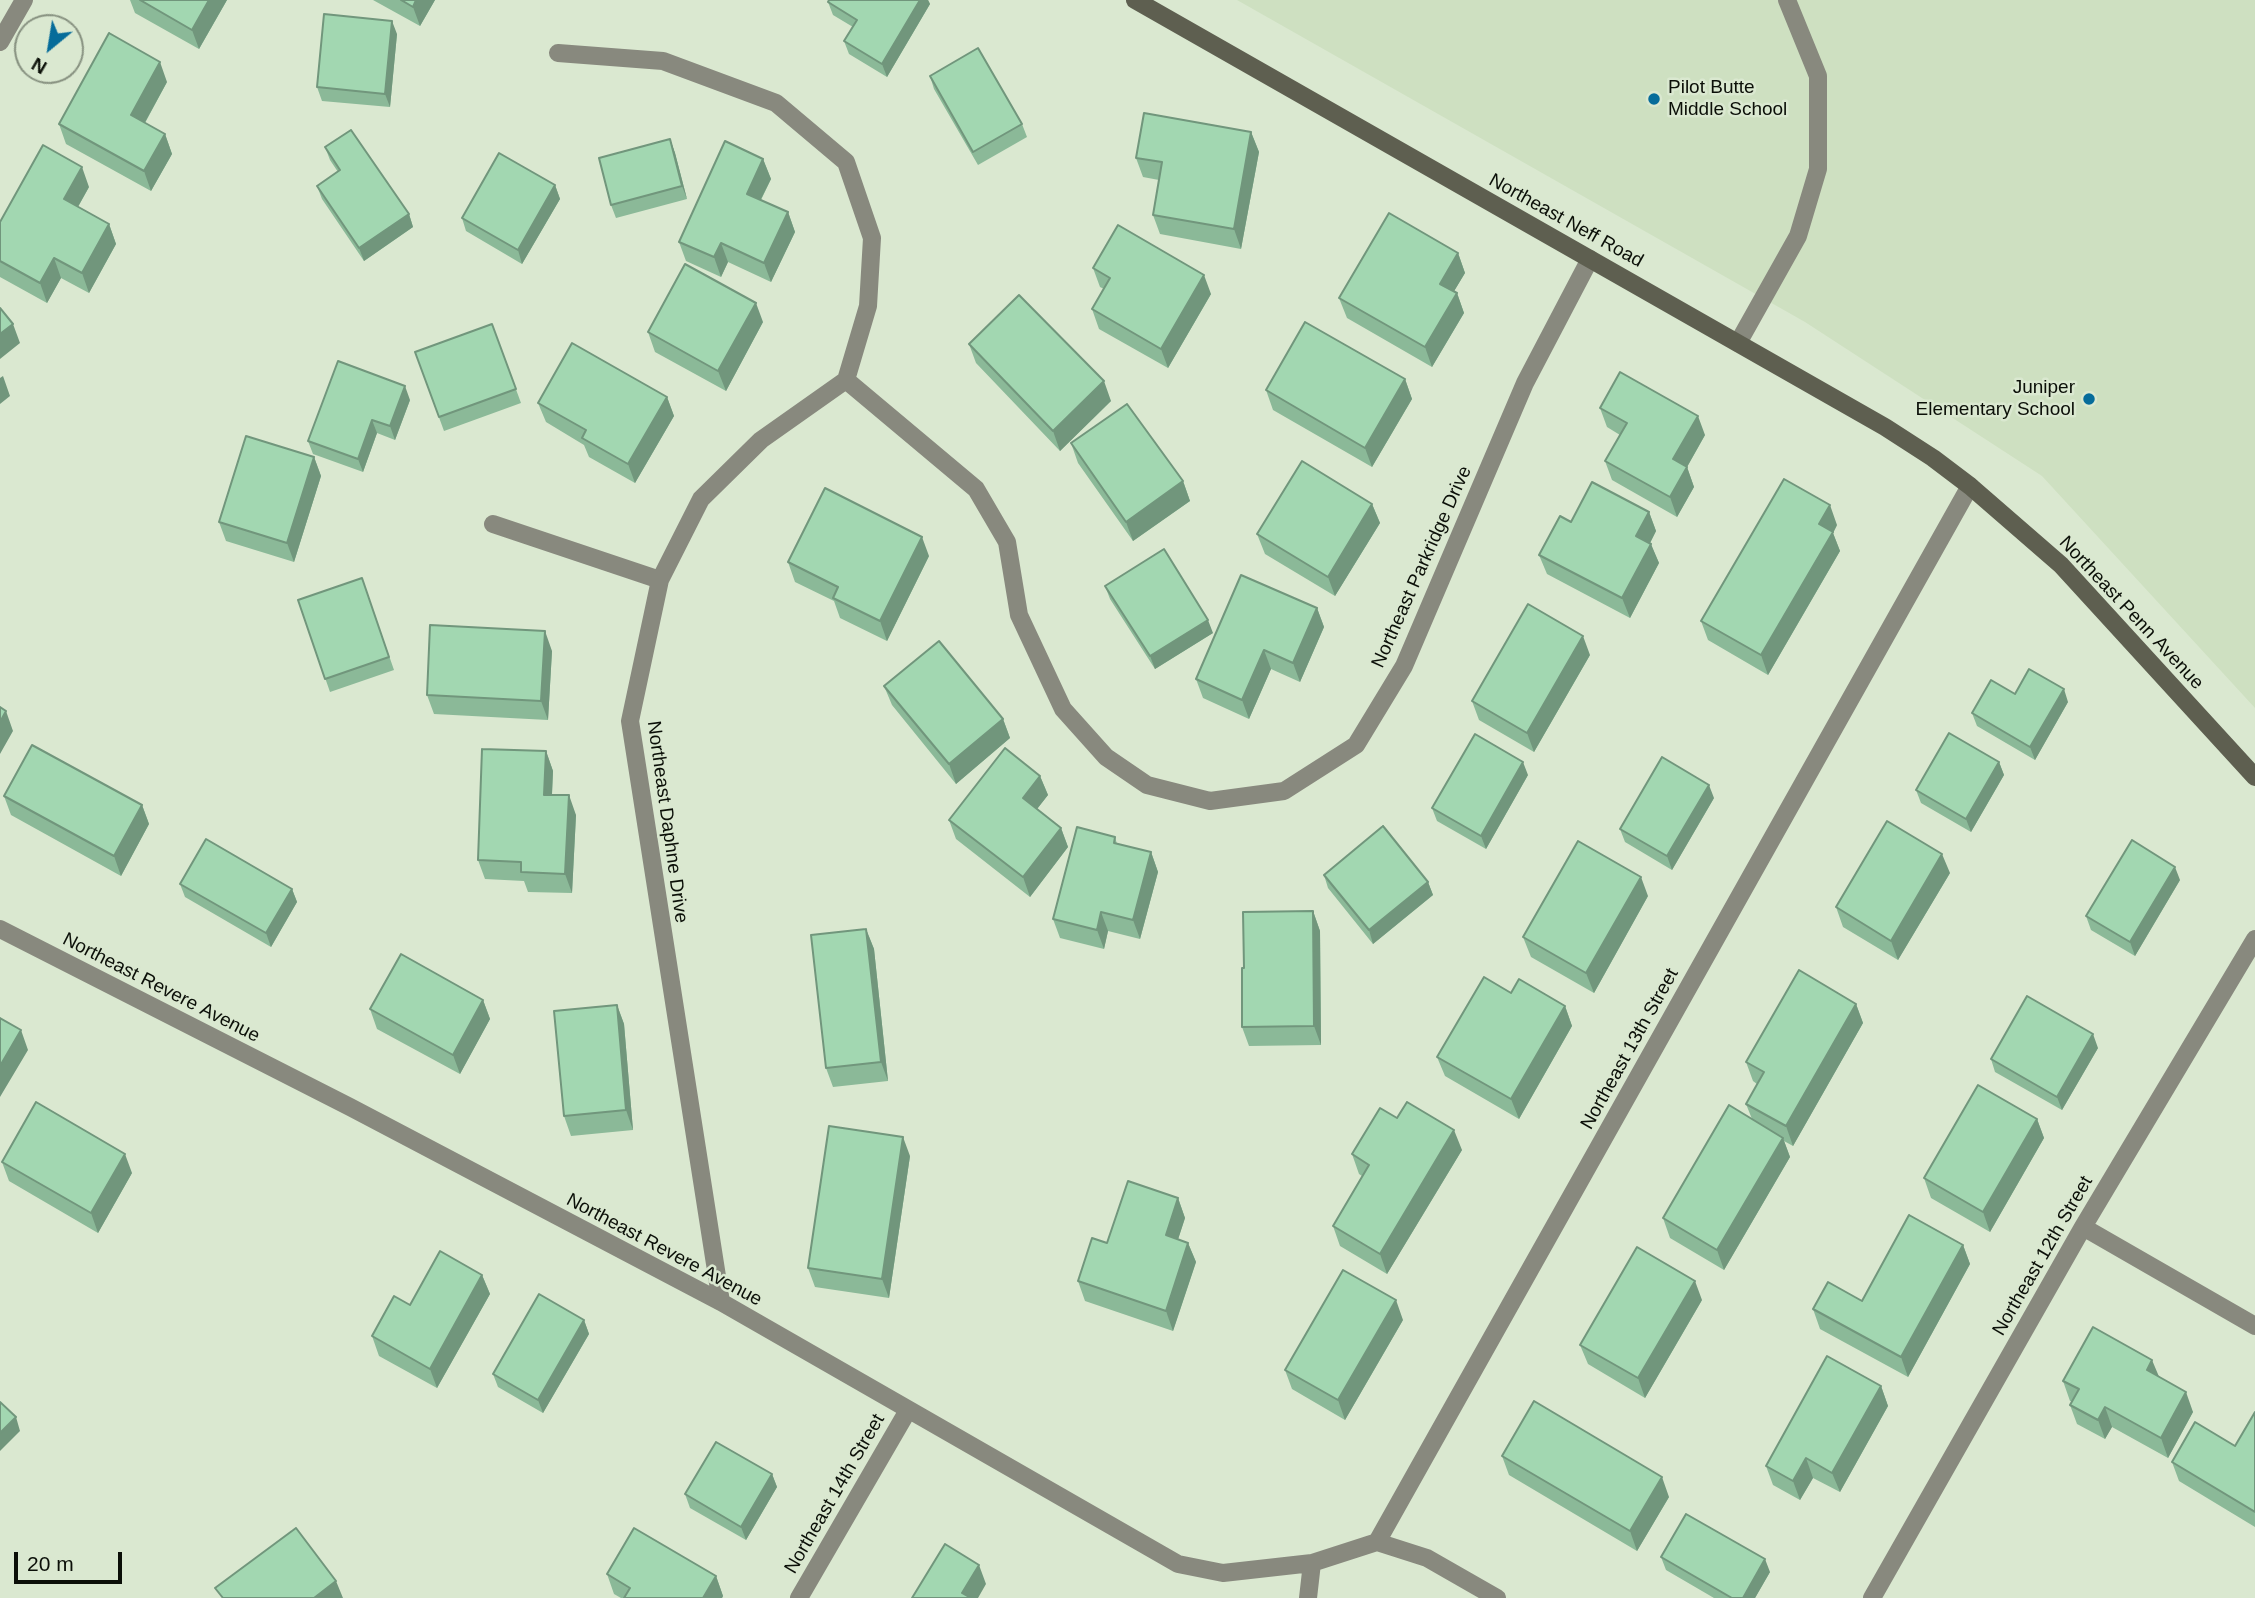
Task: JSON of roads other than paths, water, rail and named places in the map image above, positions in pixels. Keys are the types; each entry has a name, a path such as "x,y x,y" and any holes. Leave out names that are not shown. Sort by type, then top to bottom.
{"main road":[{"name":"Northeast Neff Road","path":"1135,0 1885,427 1970,486"},
{"name":"Northeast Penn Avenue","path":"1970,486 2061,565 2255,777"}],"street":[{"path":"0,42 24,0"},
{"path":"1738,343 1798,236 1818,170 1818,76 1787,0"},
{"path":"558,53 663,61 776,103 846,162 872,239 869,306 846,380"},
{"name":"Northeast Parkridge Drive","path":"846,380 976,489 1007,542 1019,615 1063,709 1105,757 1147,785 1210,801 1284,791 1356,745 1404,666 1525,383 1590,259"},
{"name":"Northeast Daphne Drive","path":"721,1303 630,721 660,580 701,499 761,440 846,380"},
{"name":"Northeast 13th Street","path":"1377,1542 1970,486"},
{"path":"493,524 660,580"},
{"name":"Northeast Revere Avenue","path":"0,929 350,1107 721,1303 907,1412 1178,1564 1223,1573 1312,1563"},
{"name":"Northeast 12th Street","path":"1872,1598 2083,1227 2255,939"},
{"path":"2083,1227 2255,1326"},
{"name":"Northeast 14th Street","path":"799,1598 907,1412"},
{"path":"1308,1598 1312,1563 1377,1542 1427,1558 1497,1598"}],"place":[{"name":"Pilot Butte Middle School","path":"1654,99"},
{"name":"Juniper Elementary School","path":"2089,399"}]}
